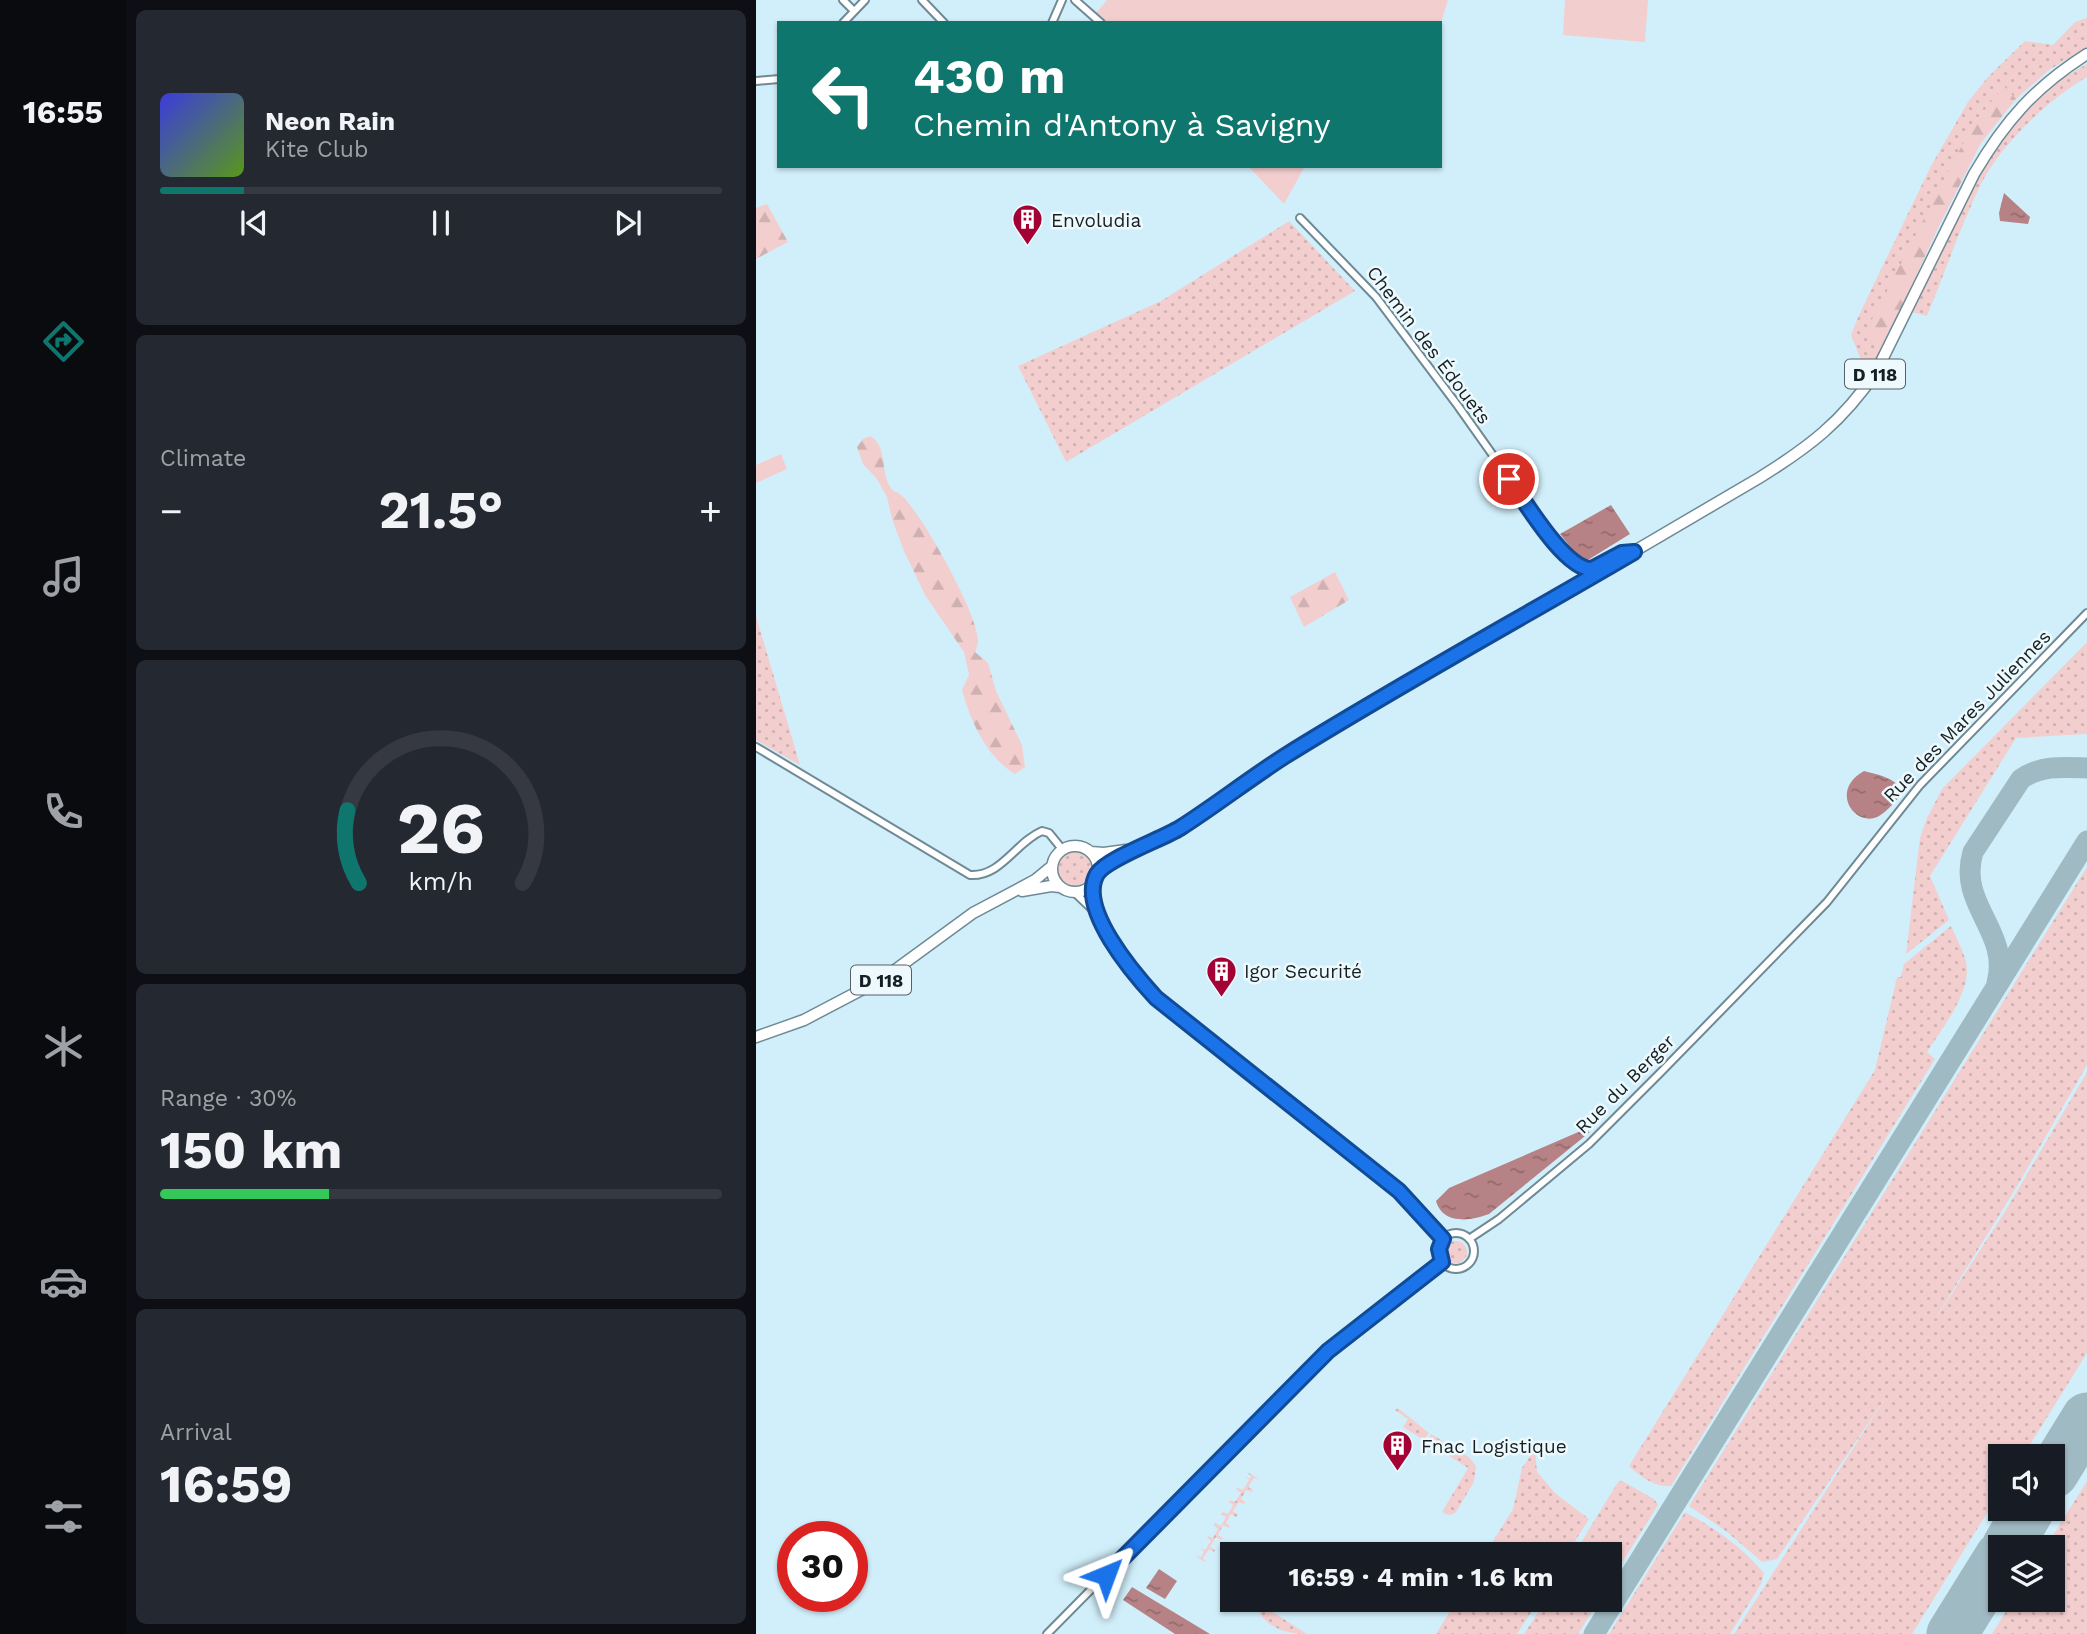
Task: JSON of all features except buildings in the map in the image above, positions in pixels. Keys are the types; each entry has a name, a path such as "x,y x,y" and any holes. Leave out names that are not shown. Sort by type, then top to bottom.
{"main road":[{"name":"D 118","path":"1096,877 1115,859 1150,844 1195,818 1287,755 1634,552 1818,439 1837,422 1865,387 1889,349 1991,144 2008,120 2033,94 2087,54"},
{"path":"1577,565 1592,569 1622,553 1634,552"},
{"path":"1542,606 1547,597 1580,576 1577,565"},
{"name":"D 118","path":"1091,852 1116,852 1150,844"},
{"path":"1076,845 1091,852 1097,863 1096,877 1086,889 1074,892 1060,887 1053,877 1052,866 1057,853 1076,845"},
{"name":"D 118","path":"756,1037 804,1020 884,978 973,913 1035,880 1052,866"},
{"name":"D 118","path":"995,902 1037,887 1060,887"}],"street":[{"path":"843,0 854,11"},
{"path":"845,21 866,0"},
{"path":"922,0 942,21"},
{"path":"1053,21 1062,0"},
{"path":"1075,0 1099,21"},
{"path":"756,81 777,79"},
{"name":"Chemin des Édouets","path":"1300,218 1376,297 1458,405 1548,533 1577,565"},
{"name":"Rue des Mares Juliennes","path":"1791,939 1857,867 1920,785 2087,613"},
{"path":"756,747 970,875 978,876 993,869 1039,832 1049,833 1062,849"},
{"path":"1096,877 1098,915 1105,931 1127,965 1156,998 1399,1191 1443,1239"},
{"path":"1074,892 1098,915"},
{"name":"Rue du Berger","path":"1469,1239 1499,1219 1589,1144 1791,939"},
{"path":"1459,1233 1469,1239 1474,1253 1467,1265 1454,1268 1442,1262 1439,1249 1443,1239 1450,1234 1459,1233"},
{"path":"1047,1634 1321,1358 1442,1262"}],"green space":[{"path":"1107,0 1448,0 1442,21 1105,21 1096,13"},
{"path":"1565,0 1648,0 1645,42 1563,35"},
{"path":"2087,18 2087,47 2049,70 2016,99 2004,87 1973,124 1884,345 1870,370 1861,367 1851,335 1859,315 1931,166 1968,102 1988,77 2025,41 2053,45 2075,22"},
{"path":"2087,64 2087,77 2072,86 2028,123 1991,167 1967,215 1927,316 1912,312 1993,148 2014,120 2063,78"},
{"path":"2004,86 2016,99 1981,143 1884,345 1873,339 1868,327 1973,124"},
{"path":"1250,168 1304,168 1284,204"},
{"path":"767,204 788,242 756,259 756,208"},
{"path":"1289,221 1355,291 1066,462 1018,366 1161,301"},
{"path":"870,436 880,447 888,483 908,502 925,526 954,577 971,615 978,642 975,652 988,663 996,691 1022,745 1025,767 1015,774 988,748 970,714 962,690 969,675 964,652 925,595 904,551 887,497 877,479 863,464 857,447 863,439"},
{"path":"781,454 787,469 756,483 756,465"},
{"path":"1335,572 1349,600 1304,627 1290,597"},
{"path":"756,616 800,765 756,740"},
{"path":"2087,642 2087,734 2016,738 1930,876 1949,920 1906,954 1920,838 1942,789"},
{"path":"1074,850 1087,855 1092,868 1087,881 1074,886 1061,881 1056,868 1061,855"},
{"path":"2087,867 2087,1065 2016,1188 1929,1329 2006,1210 2087,1072 2087,1353 2030,1444 1988,1444 1988,1511 1912,1634 1734,1634 1888,1394 1777,1559 1762,1562 1726,1531 1689,1506"},
{"path":"1951,926 1965,957 1967,973 1965,985 1954,1009 1927,1052 1935,1059 1671,1486 1648,1480 1629,1466 1875,1070 1897,977 1901,977 1904,964"},
{"path":"1452,1241 1460,1241 1467,1248 1467,1256 1460,1263 1452,1263 1445,1256 1445,1248"},
{"path":"1398,1408 1429,1433 1424,1440 1403,1427 1408,1419 1395,1410"},
{"path":"1431,1434 1469,1457 1476,1466 1474,1482 1456,1512 1451,1515 1442,1512 1468,1468 1426,1441"},
{"path":"1535,1449 1537,1472 1555,1493 1589,1519 1575,1542 1492,1542 1513,1509 1522,1468"},
{"path":"1247,1472 1259,1479 1254,1478 1248,1487 1253,1490 1246,1490 1241,1499 1244,1504 1239,1502 1233,1511 1238,1514 1236,1517 1231,1514 1226,1523 1229,1528 1223,1525 1218,1535 1223,1538 1221,1540 1216,1537 1210,1547 1214,1552 1209,1549 1203,1558 1207,1563 1195,1556 1201,1557 1204,1552 1201,1548 1205,1550 1211,1541 1208,1536 1213,1538 1218,1529 1214,1526 1215,1523 1221,1526 1226,1517 1221,1514 1228,1514 1233,1505 1230,1500 1235,1502 1241,1493 1236,1489 1243,1490 1249,1480 1245,1476 1250,1479 1251,1476"},
{"path":"1622,1481 1654,1499 1658,1505 1622,1563 1622,1542 1581,1542 1618,1482"},
{"path":"2087,1481 2087,1634 1992,1634 2006,1612 2065,1612 2065,1535 2053,1535 2062,1521 2065,1521 2065,1516"},
{"path":"1685,1512 1728,1539 1764,1573 1761,1584 1730,1634 1609,1634"},
{"path":"1259,1612 1273,1612 1307,1634 1280,1629 1263,1618"},
{"path":"1450,1612 1531,1612 1517,1634 1436,1634"},
{"path":"1538,1612 1592,1612 1578,1634 1524,1634"}],"water":[{"path":"2004,193 2030,217 2028,224 2000,221 1999,213"},
{"path":"1611,505 1630,534 1583,563 1560,534"},
{"path":"1864,771 1892,781 1903,793 1882,814 1870,819 1855,813 1849,806 1847,797 1853,779"},
{"path":"1583,1130 1590,1132 1489,1214 1458,1219 1451,1218 1440,1209 1436,1201 1449,1188"},
{"path":"1159,1569 1177,1581 1165,1599 1146,1588"},
{"path":"1132,1587 1210,1634 1175,1634 1123,1600"}],"taxiway":[{"path":"1997,983 1997,948 1972,888 1970,871 1973,852 2021,779 2044,769 2087,768"},
{"path":"1594,1634 2087,841"}],"runway":[{"path":"2065,1454 2087,1418"},
{"path":"2014,1535 2022,1521"},
{"path":"1952,1634 1988,1576"}],"place":[{"name":"Envoludia","path":"1028,247"},
{"name":"Igor Securité","path":"1221,998"},
{"name":"Fnac Logistique","path":"1398,1473"}],"route":[{"path":"1106,1575 1328,1351 1442,1262 1439,1249 1443,1239 1399,1191 1156,998 1127,965 1105,931 1098,915 1094,882 1098,872 1115,859 1173,832 1287,755 1634,552 1616,555 1592,569 1577,565 1559,547 1509,479"}]}
